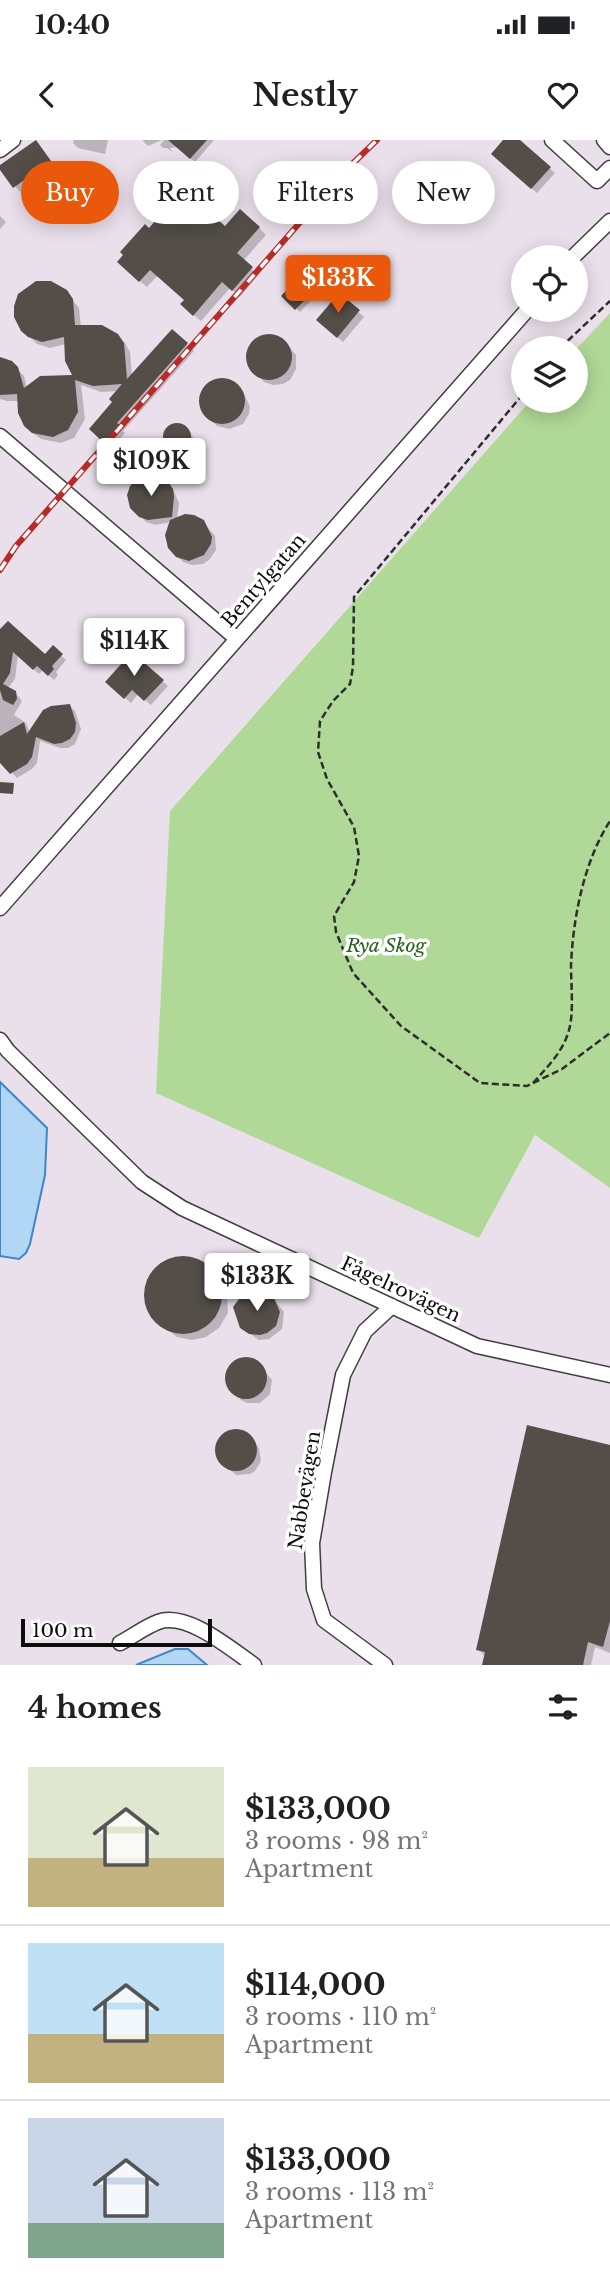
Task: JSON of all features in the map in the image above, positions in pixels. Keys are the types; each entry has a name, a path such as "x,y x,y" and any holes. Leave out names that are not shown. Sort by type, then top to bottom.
{"lane":[{"path":"0,150 13,140"},
{"path":"552,140 597,181 610,167"},
{"path":"604,140 610,147"},
{"path":"586,245 610,222"},
{"name":"Bentylgatan","path":"0,908 516,322"},
{"path":"0,436 237,639"},
{"name":"Fågelrovägen","path":"0,1040 8,1051 142,1182 182,1208 477,1346 610,1376"},
{"name":"Nabbevägen","path":"385,1665 324,1620 314,1590 312,1543 343,1375 365,1331 392,1306"},
{"path":"120,1643 160,1621 174,1620 196,1626 254,1665"}],"path":[{"path":"573,336 610,301"},
{"path":"511,408 354,597 353,667 350,684 333,701 320,721 318,752 327,779 354,827 359,856 354,882 334,916 336,932 353,973 401,1026 480,1083 527,1086 562,1069 610,1033"},
{"path":"532,1084 558,1055 570,1028 572,952 584,881 597,841 610,821"}],"shaded area":[{"path":"0,140 610,140 610,313 588,336 511,336 511,413 519,413 170,811 479,1238 535,1135 610,1188 610,1665 207,1665 188,1649 176,1649 136,1665 0,1665 0,1256 19,1259 45,1175 42,1121 0,1082"}],"green space":[{"name":"Rya Skog","path":"610,313 610,1188 535,1135 479,1238 156,1093 170,811 519,413 588,413 588,336"}],"water":[{"path":"0,1082 47,1128 45,1175 30,1244 19,1259 0,1256"},
{"path":"175,1649 188,1649 207,1665 136,1665"}],"building":[{"path":"36,140 51,161 21,161 21,182 13,188 0,170 0,165"},
{"path":"168,140 207,140 190,159"},
{"path":"503,140 520,140 551,167 531,189 491,154"},
{"path":"240,209 253,221 253,224 260,227 237,253 253,267 232,291 222,282 193,316 180,304 184,300 150,270 139,282 117,262 123,255 120,252 145,224 149,228 152,224 239,224"},
{"path":"300,276 314,291 295,310 281,296"},
{"path":"36,281 51,281 67,290 73,299 75,325 102,325 118,334 124,343 127,379 172,329 188,343 117,423 120,425 104,443 89,429 112,402 109,399 122,384 93,386 75,380 78,412 68,430 53,437 32,433 24,426 18,413 17,394 0,395 0,357 12,361 18,367 24,388 40,376 72,375 65,361 64,337 42,342 28,337 21,331 14,317 18,294"},
{"path":"339,293 360,310 337,338 316,320"},
{"path":"269,334 285,341 292,357 285,373 269,380 253,373 246,357 253,341"},
{"path":"222,378 238,385 245,401 238,417 222,424 206,417 199,401 206,385"},
{"path":"177,423 187,427 191,437 187,447 177,451 167,447 163,437 167,427"},
{"path":"156,474 167,480 173,489 172,517 148,520 139,517 130,508 127,495 130,486 138,478"},
{"path":"185,514 204,520 212,537 204,555 189,561 176,557 168,548 165,535 170,520"},
{"path":"8,621 45,654 53,645 63,654 52,666 54,669 48,676 37,666 33,670 13,652 10,673 3,684 16,691 17,699 13,705 3,700 0,690 0,629"},
{"path":"132,652 164,680 144,701 132,690 124,699 105,682"},
{"path":"70,704 76,723 75,732 70,739 54,744 36,737 32,757 27,764 10,774 0,763 0,736 24,722 27,734 43,710 51,706"},
{"path":"0,782 14,783 13,794 0,793"},
{"path":"183,1256 198,1259 210,1268 219,1280 222,1295 219,1310 210,1322 198,1331 183,1334 168,1331 156,1322 147,1310 144,1295 147,1280 156,1268 168,1259"},
{"path":"256,1290 273,1296 280,1312 276,1326 260,1335 249,1334 240,1328 233,1307 242,1295"},
{"path":"246,1357 261,1363 267,1378 261,1393 246,1399 231,1393 225,1378 231,1363"},
{"path":"527,1425 610,1445 610,1621 603,1647 588,1642 583,1665 482,1665 485,1652 476,1650"},
{"path":"236,1429 251,1435 257,1450 251,1465 236,1471 221,1465 215,1450 221,1435"}],"railway":[{"path":"0,570 16,546 346,170 377,140"}]}
